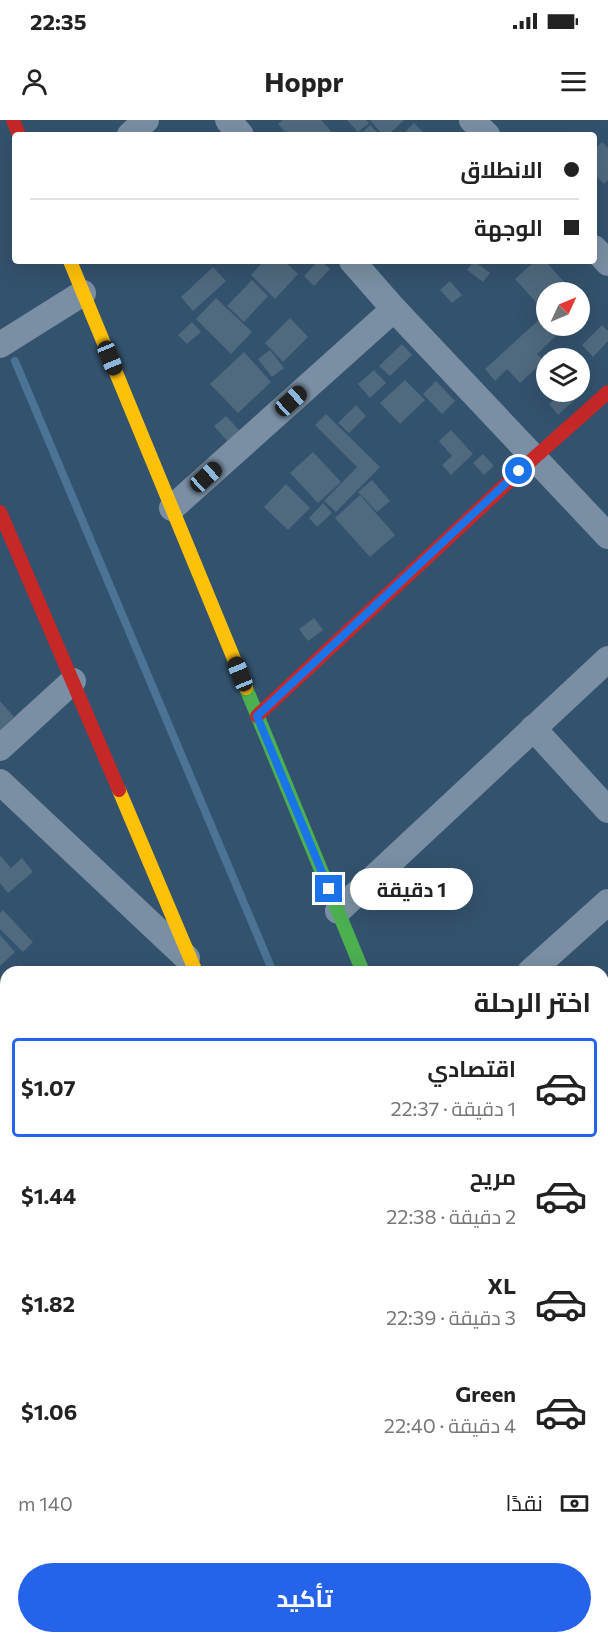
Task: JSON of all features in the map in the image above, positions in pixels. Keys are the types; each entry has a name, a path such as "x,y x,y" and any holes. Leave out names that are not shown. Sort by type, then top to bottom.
{"street":[{"path":"133,132 146,120"},
{"path":"228,120 239,132"},
{"path":"472,120 483,132"},
{"path":"597,251 608,263"},
{"path":"71,264 361,966"},
{"path":"355,264 394,309 608,536"},
{"path":"0,345 83,293"},
{"path":"172,508 394,309"},
{"path":"257,716 608,392"},
{"path":"0,512 194,966"},
{"path":"338,911 608,659"},
{"path":"0,748 73,681"},
{"path":"534,728 608,810"},
{"path":"0,782 193,966"},
{"path":"537,966 608,903"}],"building":[{"path":"283,120 321,120 331,131 285,132 278,124"},
{"path":"347,120 366,120 369,123 358,132"},
{"path":"370,120 404,120 391,132 380,132"},
{"path":"414,123 423,132 405,132"},
{"path":"370,125 377,132 363,132"},
{"path":"602,142 608,148 608,180 604,184 597,177 597,147"},
{"path":"261,264 287,264 298,274 275,299 251,275"},
{"path":"315,264 324,264 330,269 314,286 304,276"},
{"path":"472,264 478,264 490,273 483,282 467,270"},
{"path":"532,264 548,264 564,282 536,282 536,302 515,279"},
{"path":"213,267 226,281 193,311 181,297"},
{"path":"252,280 268,296 244,322 227,306"},
{"path":"450,281 462,295 452,303 440,290"},
{"path":"216,298 252,332 231,354 196,319"},
{"path":"290,318 308,337 283,362 265,343"},
{"path":"192,322 201,332 187,344 178,335"},
{"path":"536,322 536,336 556,336 543,348 536,348 536,368 520,383 507,369 495,381 485,369"},
{"path":"602,325 608,331 608,341 593,357 590,354 590,348 585,348 582,345"},
{"path":"402,344 412,355 390,376 379,366"},
{"path":"270,350 284,368 272,377 258,359"},
{"path":"244,352 271,382 238,413 210,384"},
{"path":"374,370 386,383 370,398 358,384"},
{"path":"405,380 425,400 400,424 380,403"},
{"path":"436,381 455,401 442,414 423,394"},
{"path":"551,402 572,402 558,415 549,404"},
{"path":"356,405 366,416 349,433 338,423"},
{"path":"326,414 380,467 336,512 324,501 357,467 315,425"},
{"path":"226,416 241,432 229,443 214,426"},
{"path":"451,430 473,454 451,475 442,465 452,456 439,441"},
{"path":"313,452 341,482 318,503 290,473"},
{"path":"483,454 494,466 484,475 473,463"},
{"path":"372,480 390,501 377,512 358,492"},
{"path":"286,484 310,508 288,530 264,507"},
{"path":"360,495 395,535 370,557 335,518"},
{"path":"323,503 332,513 317,527 309,518"},
{"path":"314,618 323,630 308,641 299,629"},
{"path":"0,701 14,717 0,730"},
{"path":"0,855 11,868 22,858 33,872 8,893 0,883"},
{"path":"3,910 33,942 23,952 0,929 0,913"},
{"path":"0,935 15,952 0,966"}],"waterway":[{"path":"15,361 270,966"}],"traffic: fast":[{"path":"246,688 361,966"}],"traffic: slow":[{"path":"71,264 246,688"},
{"path":"119,790 193,966"}],"traffic: jam":[{"path":"13,120 18,132"},
{"path":"257,716 608,392"},
{"path":"0,512 119,790"}],"route":[{"path":"329,889 257,716 519,471"}]}
